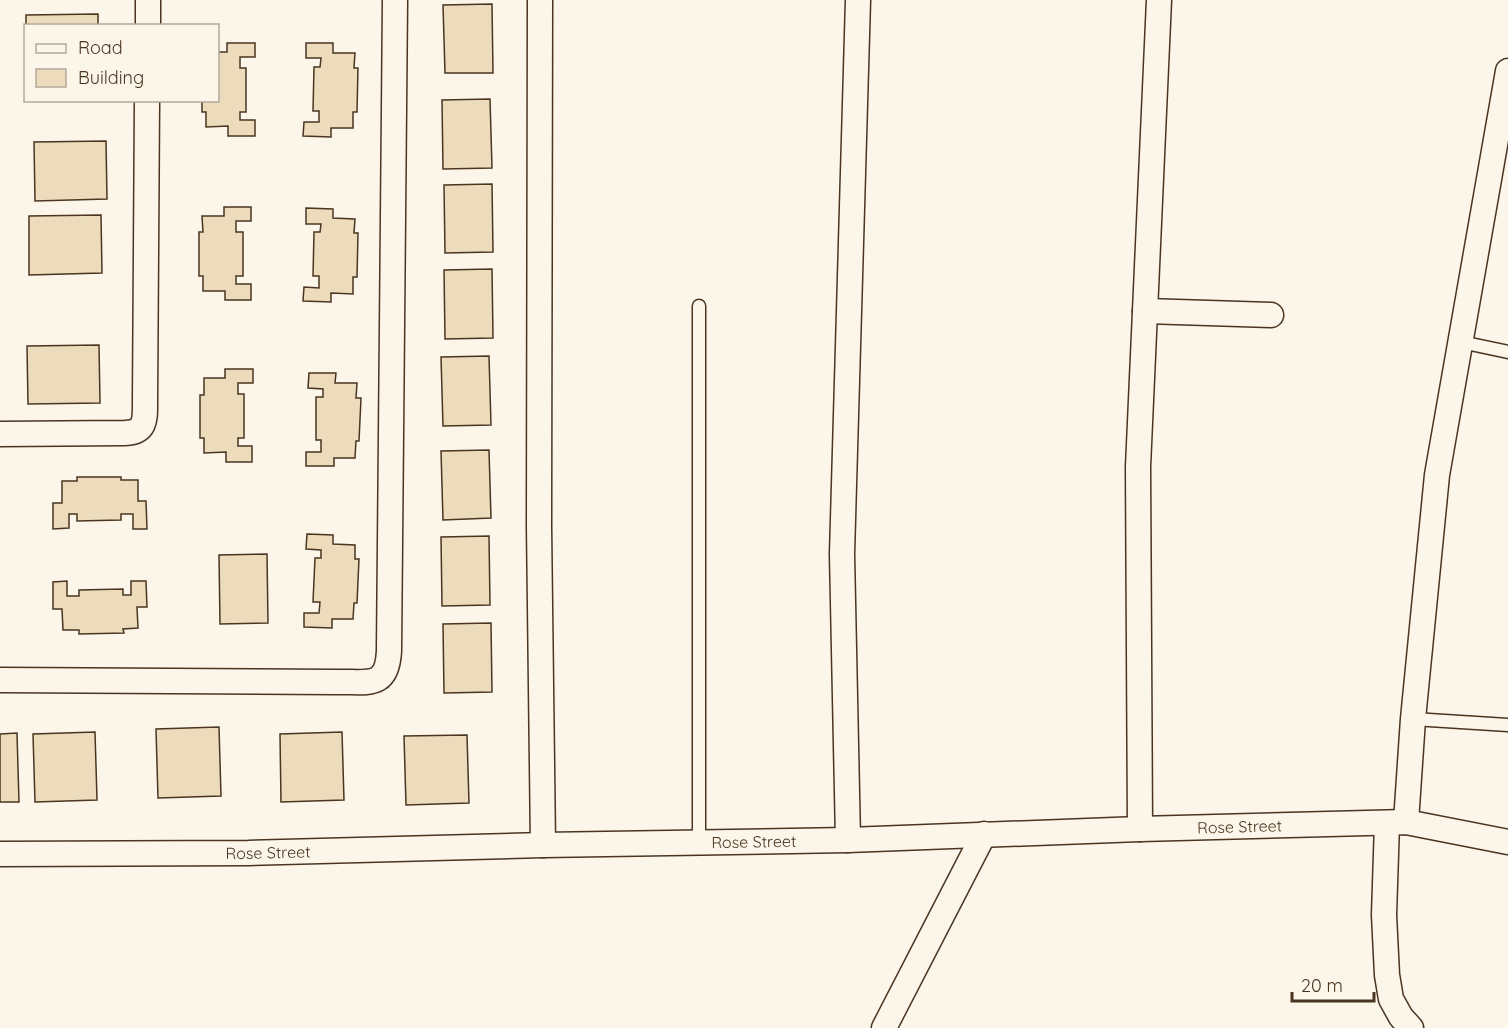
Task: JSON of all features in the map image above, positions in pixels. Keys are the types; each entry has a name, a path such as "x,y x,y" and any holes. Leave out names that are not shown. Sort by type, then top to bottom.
{"street":[{"path":"147,24 148,0"},
{"path":"0,680 346,682 375,681 386,672 389,651 395,0"},
{"path":"540,0 539,515 543,844"},
{"path":"848,840 842,554 858,0"},
{"path":"1140,829 1138,467 1159,0"},
{"path":"1411,1028 1401,1017 1391,999 1387,975 1384,915 1413,719 1437,475 1506,99 1508,71"},
{"path":"0,434 134,433 141,429 145,419 146,402 147,102"},
{"path":"1145,311 1271,315"},
{"name":"Rose Street","path":"0,854 248,853 543,844 848,840 1140,829 1396,823 1508,842"},
{"path":"884,1028 984,834"}],"lane":[{"path":"699,306 699,842"},
{"path":"1461,342 1508,352"},
{"path":"1413,719 1508,725"}],"building":[{"path":"492,4 493,73 445,73 443,5"},
{"path":"98,14 98,24 26,24 26,15"},
{"path":"227,43 255,43 255,57 240,57 240,68 246,68 246,112 240,112 240,120 255,120 255,136 228,136 228,126 206,127 206,112 202,112 202,102 219,102 219,52 227,52"},
{"path":"306,43 333,43 333,53 355,53 354,68 358,68 357,112 353,112 353,128 331,128 331,137 303,136 304,122 319,122 319,111 313,111 314,67 320,67 321,58 306,58"},
{"path":"490,99 492,168 443,169 442,100"},
{"path":"106,141 107,199 35,201 34,142"},
{"path":"492,184 493,252 445,253 444,185"},
{"path":"224,207 251,207 251,221 236,221 236,232 243,232 243,276 236,276 236,284 251,284 251,300 225,300 225,291 203,291 203,276 199,276 199,232 203,232 202,216 224,216"},
{"path":"306,208 333,209 333,218 355,219 354,233 358,233 357,277 353,277 353,294 331,293 331,302 303,301 304,287 319,288 319,276 313,276 314,232 320,232 321,224 306,224"},
{"path":"101,215 102,273 29,275 29,216"},
{"path":"492,269 493,338 445,339 444,270"},
{"path":"99,345 100,403 28,404 27,346"},
{"path":"489,356 491,425 443,426 441,357"},
{"path":"225,369 253,369 253,383 238,383 238,394 244,394 244,438 238,438 238,446 252,446 252,462 226,462 226,452 204,453 204,438 200,438 200,395 204,395 204,378 225,378"},
{"path":"309,373 336,373 335,383 357,383 356,398 361,398 359,441 356,441 355,458 334,458 334,466 306,466 306,452 321,452 321,440 316,440 316,397 323,397 323,389 308,388"},
{"path":"489,450 491,518 443,520 441,451"},
{"path":"77,477 121,477 121,480 138,480 138,501 146,501 147,529 133,529 133,514 121,514 121,520 77,521 77,514 69,514 69,528 53,529 53,503 62,503 62,481 77,481"},
{"path":"307,534 333,535 333,544 355,545 355,559 359,559 357,603 354,603 353,619 332,619 332,628 304,627 304,613 319,613 320,602 313,602 315,558 321,558 321,550 306,549"},
{"path":"489,536 490,605 442,606 441,537"},
{"path":"267,554 268,623 220,624 219,555"},
{"path":"67,581 67,596 79,596 79,590 123,589 123,595 131,595 131,581 146,581 147,607 137,607 138,628 123,629 124,633 79,634 79,630 63,630 62,609 53,609 53,582"},
{"path":"491,623 492,692 444,693 443,624"},
{"path":"219,727 221,796 158,798 156,729"},
{"path":"95,732 97,800 35,802 33,734"},
{"path":"342,732 344,800 281,802 280,734"},
{"path":"17,733 19,802 0,802 0,734"},
{"path":"467,735 469,803 406,805 404,736"}]}
